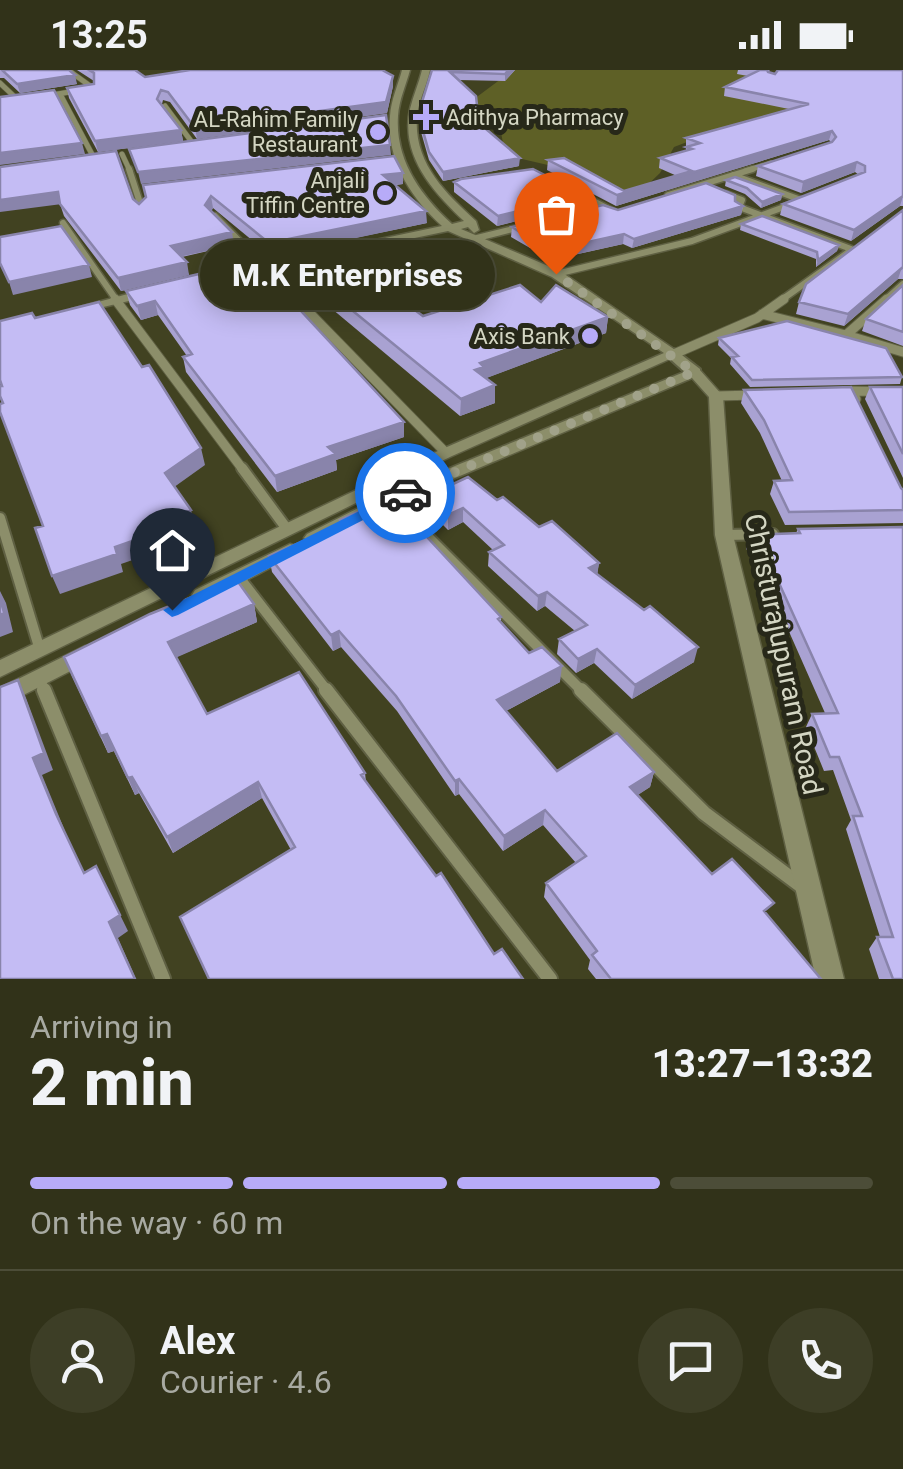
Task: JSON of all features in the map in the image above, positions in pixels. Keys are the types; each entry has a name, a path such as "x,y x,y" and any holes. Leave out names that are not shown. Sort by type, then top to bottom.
{"main road":[{"path":"674,354 694,372"}],"street":[{"path":"0,103 94,88 68,70"},
{"path":"406,70 394,118 399,161 412,190 450,228"},
{"path":"426,70 412,114 417,161 475,232 556,274 674,354"},
{"path":"0,82 18,100"},
{"path":"60,94 94,158"},
{"path":"165,106 194,145"},
{"path":"176,147 211,142"},
{"path":"75,161 140,152"},
{"path":"122,154 139,191 142,208"},
{"path":"650,201 789,157"},
{"path":"556,274 692,241 802,200 732,175"},
{"path":"702,184 742,200 739,207 851,250"},
{"path":"569,189 615,213"},
{"path":"586,211 605,206"},
{"path":"214,215 446,453"},
{"path":"63,222 286,529"},
{"path":"58,314 265,265 450,228 475,232 532,224"},
{"path":"0,669 446,453 762,314 864,240"},
{"path":"846,335 903,284"},
{"path":"762,314 903,352"},
{"path":"188,602 390,499 694,372 716,396 774,394"},
{"path":"833,392 903,392"},
{"path":"852,392 860,409"},
{"name":"Christurajupuram Road","path":"716,396 724,535 830,979"},
{"path":"390,499 704,813 739,844 810,892"},
{"path":"0,518 40,650"},
{"path":"724,535 784,534"},
{"path":"238,576 550,979"},
{"path":"0,698 106,644"},
{"path":"40,678 163,979"}],"shaded area":[{"path":"513,70 746,70 812,129 716,131 674,147 660,173 634,198 578,172 505,155 501,132 466,105"}],"building":[{"path":"2,70 69,70 75,75 17,84"},
{"path":"89,70 135,70 145,77 190,70 382,70 393,76 386,102 195,128 168,92 161,90 157,99 181,130 95,141 67,88 94,84 94,73"},
{"path":"432,70 509,70 505,74 450,72 476,96 479,123 520,158 443,172 429,152 421,124 422,102"},
{"path":"760,70 775,74 778,70 903,70 903,196 854,230 783,204 865,172 865,166 857,162 803,182 758,166 832,142 836,137 832,131 617,195 548,160 564,158 624,191 692,171 660,158 700,143 686,138 809,104 725,87"},
{"path":"54,90 82,143 0,153 0,97"},
{"path":"386,115 390,145 138,172 129,149"},
{"path":"116,151 133,199 139,204 146,197 143,185 394,156 403,173 383,175 426,211 269,243 211,196 205,205 232,232 171,246 187,262 118,278 60,204 58,192 0,200 0,167"},
{"path":"533,169 584,195 498,216 454,182 461,179"},
{"path":"735,177 782,194 762,202 747,188 726,180"},
{"path":"706,183 735,195 735,201 743,206 634,239 624,234 570,246 551,233 531,239 512,227 603,205 618,210"},
{"path":"903,210 903,267 848,314 799,302 806,284"},
{"path":"762,216 839,245 818,260 817,252 741,224"},
{"path":"61,226 89,265 9,282 0,263 0,237"},
{"path":"336,242 382,276 373,279 423,316 520,285 541,302 556,285 608,317 480,363 484,367 475,370 495,385 461,399 284,253"},
{"path":"199,274 219,296 274,282 404,422 328,447 336,454 275,476 183,357 192,354 155,301 137,306 126,291"},
{"path":"903,285 903,332 866,319"},
{"path":"99,302 142,367 149,365 201,448 165,473 191,510 179,514 184,523 115,547 117,554 52,576 35,528 43,526 0,412 0,321 32,313 35,318"},
{"path":"787,321 886,348 902,377 752,380 732,357 738,356 719,338"},
{"path":"851,387 903,490 903,510 789,512 774,481 792,480 764,420 744,390"},
{"path":"870,387 903,387 903,454"},
{"path":"468,477 497,500 503,497 539,527 552,521 599,563 589,568 644,610 650,606 698,647 635,685 597,649 578,659 559,639 587,625 547,592 538,596 489,552 504,545 463,508 448,515 427,496"},
{"path":"390,497 501,617 498,619 529,653 542,647 562,666 497,700 557,771 617,733 654,772 630,787 712,874 732,859 774,903 764,911 821,979 611,979 592,955 597,951 546,883 586,856 545,810 504,836 459,779 455,781 396,696 339,631 331,635 269,556 343,524 340,520"},
{"path":"903,527 903,979 893,979 877,937 893,937 853,816 862,816 839,757 830,757 812,714 838,713 769,561 762,561 750,535 800,533 798,529"},
{"path":"236,579 254,604 168,642 207,714 299,672 365,773 361,775 436,876 441,873 494,954 502,949 523,979 209,979 180,917 295,847 258,782 167,837 132,777 128,778 107,734 101,736 64,657 150,614"},
{"path":"18,680 44,753 33,758 84,873 96,866 120,915 109,922 135,979 0,979 0,687"}],"way so far":[{"path":"405,493 694,372 674,354 556,274"}],"place":[{"name":"Adithya Pharmacy","path":"426,117"},
{"name":"AL-Rahim Family Restaurant","path":"378,132"},
{"name":"Anjali Tiffin Centre","path":"385,193"},
{"name":"M.K Enterprises","path":"556,274"},
{"name":"Axis Bank","path":"590,336"}],"route":[{"path":"172,610 405,493"}]}
